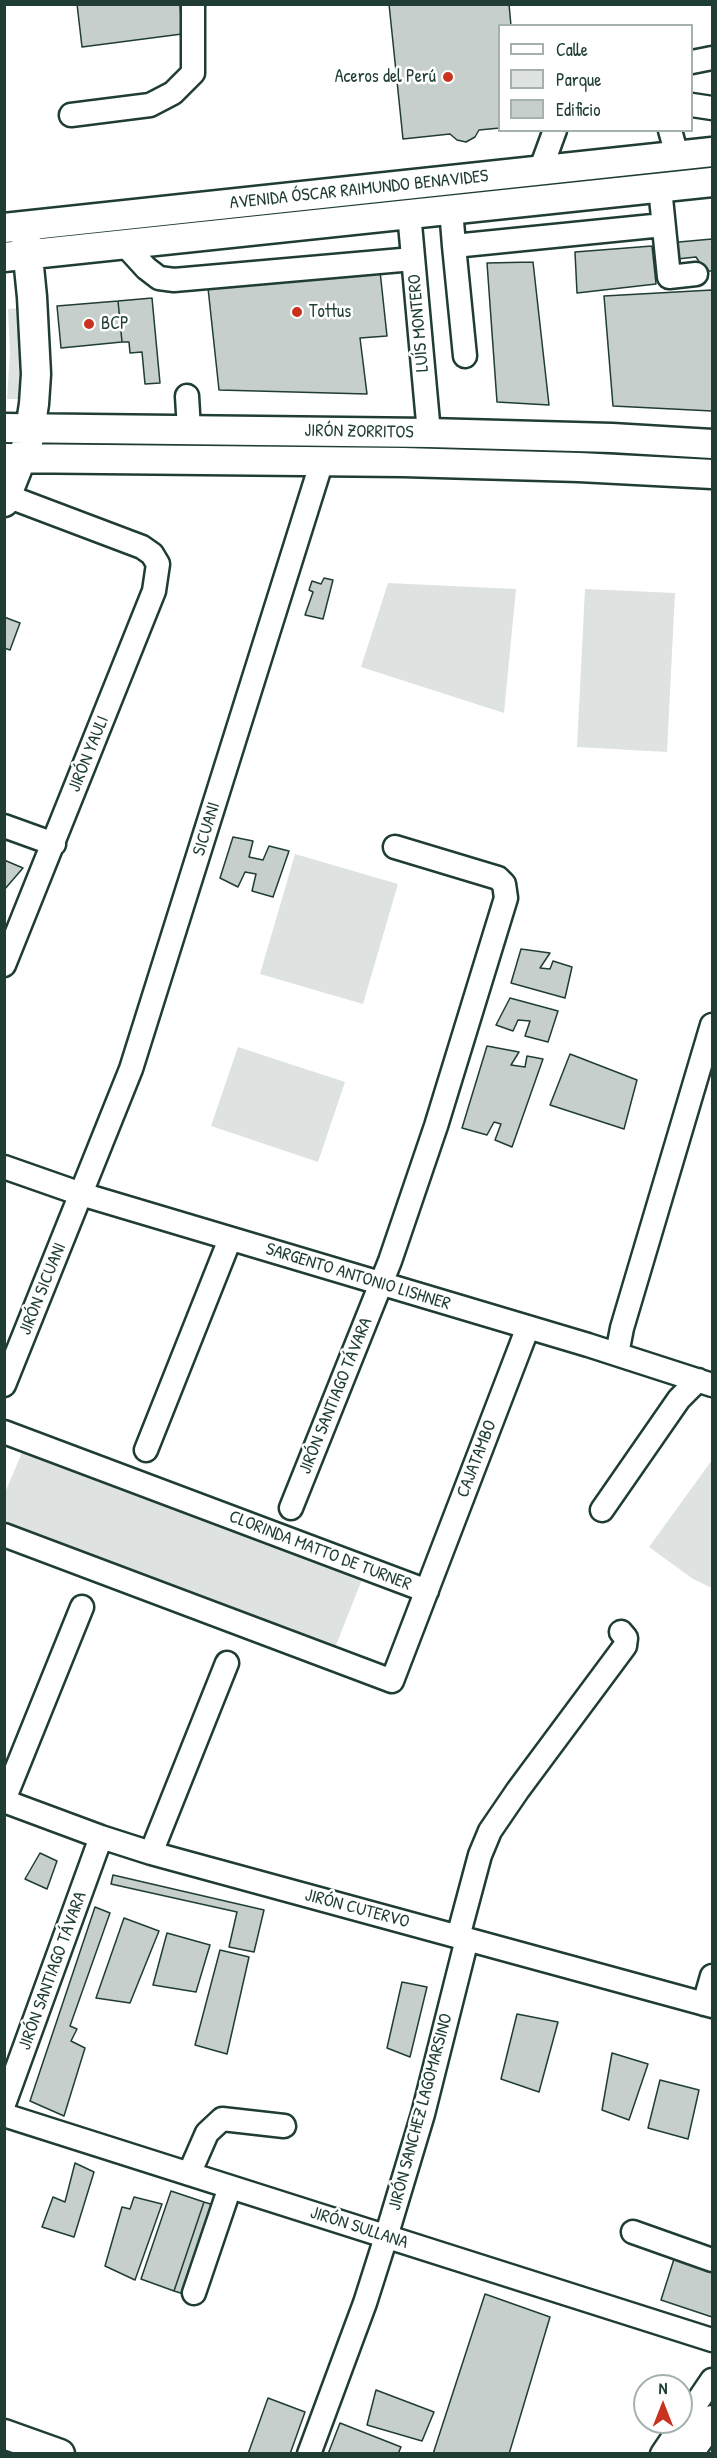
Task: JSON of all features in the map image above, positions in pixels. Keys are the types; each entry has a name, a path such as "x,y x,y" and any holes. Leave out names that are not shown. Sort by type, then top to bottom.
{"main road":[{"name":"AVENIDA ÓSCAR RAIMUNDO BENAVIDES","path":"10,225 540,171 674,143 712,152"},
{"name":"AVENIDA ÓSCAR RAIMUNDO BENAVIDES","path":"16,256 450,208 712,183"},
{"path":"6,499 18,428 36,374 10,225"},
{"name":"JIRÓN ZORRITOS","path":"18,428 429,433 612,438 712,444"},
{"name":"JIRÓN ZORRITOS","path":"14,458 322,461 579,467 712,474"},
{"path":"688,2454 712,2420"},
{"path":"8,2438 60,2454"}],"street":[{"path":"71,115 150,105 172,93 193,73 193,4"},
{"path":"693,63 712,58"},
{"path":"693,105 712,108"},
{"path":"540,171 554,132"},
{"path":"660,188 669,277 696,274"},
{"path":"566,197 570,235"},
{"path":"450,208 465,356"},
{"name":"LUÍS MONTERO","path":"409,213 429,433"},
{"path":"454,246 663,225"},
{"path":"125,245 146,268 159,278 181,289 413,259"},
{"path":"187,396 189,430"},
{"name":"SICUANI","path":"81,1194 131,1069 156,995 322,461"},
{"name":"JIRÓN YAULI","path":"4,965 54,844 158,576 158,564 152,554 142,547 6,499"},
{"path":"4,826 54,844"},
{"name":"JIRÓN SANTIAGO TÁVARA","path":"291,1508 381,1285 436,1126 506,898 504,884 498,878 395,847"},
{"path":"617,1354 622,1328 712,1025"},
{"name":"SARGENTO ANTONIO LISHNER","path":"4,1167 81,1194 705,1382"},
{"name":"JIRÓN SICUANI","path":"4,1385 81,1194"},
{"path":"146,1450 230,1239"},
{"name":"CAJATAMBO","path":"427,1591 528,1327"},
{"path":"602,1510 679,1399 705,1382"},
{"name":"CLORINDA MATTO DE TURNER","path":"4,1432 427,1591 392,1681 4,1535"},
{"path":"4,1801 82,1607"},
{"name":"JIRÓN SANCHEZ LAGOMARSINO","path":"309,2454 365,2303 423,2114 480,1855 490,1831 625,1646 626,1638 621,1632"},
{"path":"152,1853 227,1663"},
{"name":"JIRÓN CUTERVO","path":"4,1801 100,1837 152,1853 708,2005"},
{"name":"JIRÓN SANTIAGO TÁVARA","path":"4,2104 100,1837"},
{"path":"708,2005 712,1976"},
{"name":"JIRÓN SULLANA","path":"4,2115 712,2340"},
{"path":"189,2174 207,2133 222,2119 284,2126"},
{"path":"194,2293 230,2187"},
{"path":"633,2232 712,2260"},
{"path":"662,2454 712,2380"}],"green space":[{"path":"20,308 23,399 7,399 10,352 8,309"},
{"path":"388,583 516,589 504,713 361,667"},
{"path":"585,589 675,593 667,752 577,747"},
{"path":"295,854 398,884 363,1004 260,974"},
{"path":"238,1047 345,1082 318,1162 211,1126"},
{"path":"29,1436 368,1564 333,1653 5,1528 4,1495"},
{"path":"712,1460 712,1588 693,1579 649,1547"}],"building":[{"path":"77,4 180,4 182,34 82,47"},
{"name":"Aceros del Perú","path":"389,4 509,4 511,24 498,24 498,128 479,130 475,137 466,142 457,140 450,134 403,139"},
{"path":"712,239 712,271 705,271 696,257 668,260 668,243"},
{"path":"652,246 656,284 577,293 575,252"},
{"path":"533,262 549,405 497,402 487,263"},
{"name":"Tottus","path":"380,271 387,336 360,338 367,394 219,390 208,288"},
{"path":"712,290 712,411 613,406 604,296"},
{"path":"152,298 160,383 145,384 142,352 130,353 129,342 122,342 118,301"},
{"name":"BCP","path":"118,301 122,342 61,348 57,306"},
{"path":"324,578 333,580 323,619 305,615 313,592 309,590 312,581 321,584"},
{"path":"4,617 20,623 10,650 4,648"},
{"path":"233,837 253,841 249,857 263,860 269,846 289,851 273,897 252,891 256,874 245,872 238,887 220,878"},
{"path":"4,860 23,868 4,890"},
{"path":"521,949 550,953 540,968 550,969 553,961 572,967 565,998 511,983"},
{"path":"510,998 558,1011 548,1042 525,1036 530,1021 518,1020 513,1031 496,1025"},
{"path":"487,1046 519,1052 511,1065 525,1067 527,1056 543,1059 512,1147 495,1140 501,1124 494,1122 487,1135 462,1128"},
{"path":"570,1054 637,1080 624,1129 550,1105"},
{"path":"40,1853 57,1861 47,1889 25,1879"},
{"path":"113,1875 264,1910 254,1952 229,1947 237,1912 111,1884"},
{"path":"95,1907 110,1913 70,2026 77,2029 71,2041 85,2048 64,2116 30,2101"},
{"path":"124,1918 159,1931 130,2003 96,1998"},
{"path":"167,1933 210,1945 196,1992 153,1985"},
{"path":"220,1950 249,1957 227,2054 195,2045"},
{"path":"402,1982 427,1987 410,2057 387,2048"},
{"path":"517,2014 558,2022 539,2092 501,2079"},
{"path":"612,2053 648,2064 629,2120 602,2110"},
{"path":"660,2080 699,2090 688,2139 648,2128"},
{"path":"75,2163 94,2172 74,2237 42,2227 53,2197 65,2202"},
{"path":"171,2191 204,2202 174,2291 141,2279"},
{"path":"134,2197 162,2204 135,2280 105,2266 122,2207 130,2209"},
{"path":"204,2202 217,2206 187,2295 174,2291"},
{"path":"674,2259 712,2270 712,2317 661,2300"},
{"path":"485,2294 550,2317 509,2454 433,2454"},
{"path":"376,2390 434,2412 422,2441 367,2425"},
{"path":"268,2398 305,2412 290,2454 248,2454"},
{"path":"340,2423 401,2447 398,2454 328,2454"}],"place":[{"name":"Aceros del Perú","path":"448,77"},
{"name":"Tottus","path":"297,312"},
{"name":"BCP","path":"89,324"}]}
